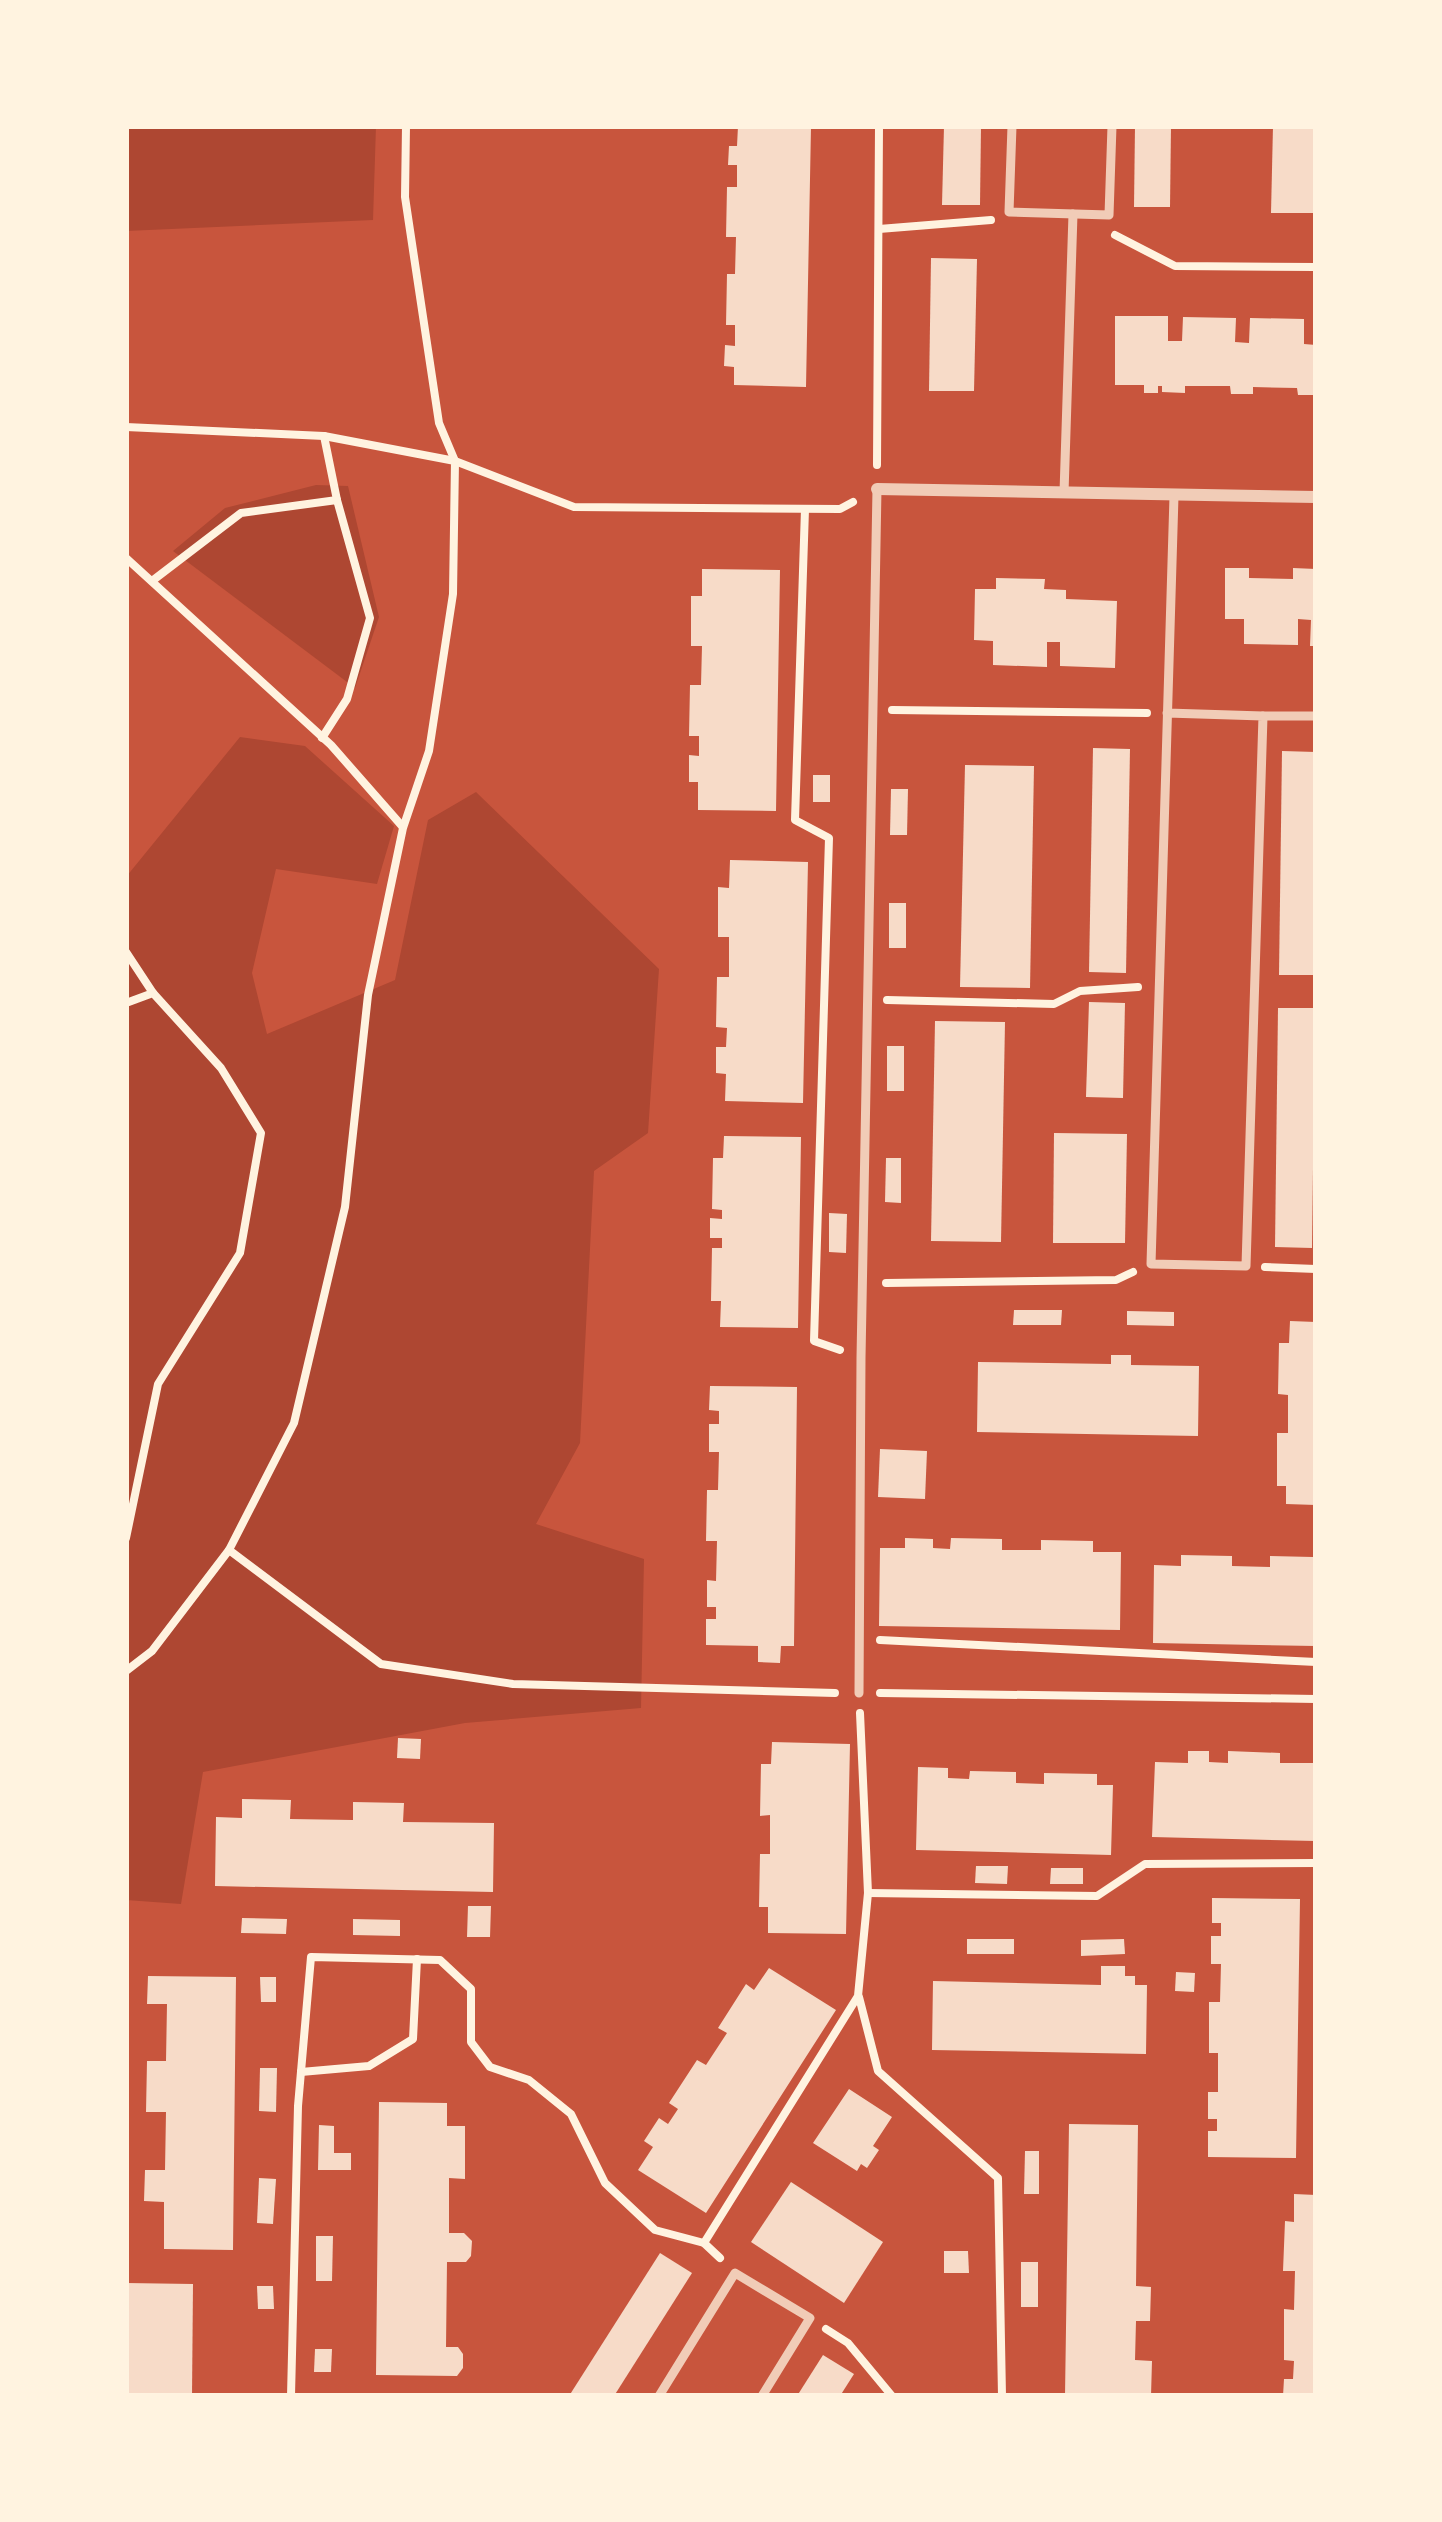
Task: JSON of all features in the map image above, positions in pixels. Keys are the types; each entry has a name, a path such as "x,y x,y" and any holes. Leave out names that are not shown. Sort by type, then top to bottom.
{"street":[{"path":"877,489 1316,497"}],"lane":[{"path":"1012,126 1009,212 1109,215 1112,126"},
{"path":"1064,493 1073,214"},
{"path":"859,1693 877,489"},
{"path":"1174,496 1150,1264 1246,1266 1263,716"},
{"path":"1167,713 1316,716"},
{"path":"659,2396 735,2272 810,2318 762,2396"}],"path":[{"path":"126,1671 152,1651 229,1550 294,1423 345,1208 368,995 404,828 429,752 453,594 455,461 439,423 406,197 406,126"},
{"path":"126,427 324,436 455,461 574,507 840,508 877,489 879,126"},
{"path":"322,737 347,699 370,618 324,436"},
{"path":"152,581 241,513 337,500"},
{"path":"805,508 795,820 829,838 814,1341 861,1358"},
{"path":"126,558 322,737 404,828"},
{"path":"873,709 1167,713"},
{"path":"126,952 153,993 221,1068 260,1133 240,1253 158,1384 126,1538"},
{"path":"867,1000 1054,1004 1080,992 1159,986"},
{"path":"126,1003 153,993"},
{"path":"862,1283 1116,1280 1150,1264"},
{"path":"1246,1266 1316,1269"},
{"path":"229,1550 381,1664 513,1684 1316,1699"},
{"path":"859,1640 1316,1662"},
{"path":"859,1693 868,1893 858,1996 878,2071 998,2178 1002,2396"},
{"path":"868,1893 1097,1896 1145,1864 1316,1862"},
{"path":"291,2396 301,2072 310,1957 440,1960 471,1989 471,2042 490,2067 530,2080 571,2114 605,2183 655,2230 704,2243 735,2272"},
{"path":"301,2072 369,2066 412,2039 417,1959"},
{"path":"704,2243 858,1996"},
{"path":"810,2318 848,2343 892,2396"}],"shaded area":[{"path":"126,126 376,126 373,220 126,231"},
{"path":"316,485 348,486 379,617 355,688 173,551 225,508"},
{"path":"240,737 305,746 394,826 377,884 276,869 252,973 267,1034 395,980 428,820 476,792 659,969 648,1133 594,1171 580,1443 536,1524 644,1559 641,1708 465,1723 203,1772 181,1904 126,1900 126,877"}],"building":[{"path":"738,126 811,127 806,387 734,385 734,367 724,366 725,345 735,346 735,325 726,325 727,274 735,274 736,237 726,237 727,187 737,187 737,165 728,165 729,146 737,146"},
{"path":"944,126 981,126 980,205 942,205"},
{"path":"1135,126 1171,126 1170,207 1134,207"},
{"path":"1273,126 1316,126 1316,213 1271,213"},
{"path":"931,258 977,259 974,391 929,391"},
{"path":"1115,316 1168,316 1168,341 1182,341 1183,317 1236,318 1235,342 1249,343 1250,318 1304,319 1304,344 1316,345 1316,395 1298,395 1297,388 1253,387 1253,394 1231,394 1230,386 1185,386 1185,393 1162,392 1158,386 1158,393 1144,393 1144,385 1115,385"},
{"path":"1225,568 1249,568 1249,578 1293,579 1293,568 1316,569 1316,646 1310,646 1311,620 1298,619 1298,645 1244,644 1244,619 1225,619"},
{"path":"702,569 780,570 776,811 698,810 698,782 689,782 689,755 699,756 699,736 689,736 690,685 701,685 702,646 691,646 691,596 702,596"},
{"path":"996,578 1045,579 1044,589 1066,590 1066,599 1117,601 1115,668 1060,666 1060,642 1047,642 1047,667 993,665 993,641 974,640 975,589 996,589"},
{"path":"1093,748 1130,749 1126,973 1089,972"},
{"path":"1282,751 1316,752 1316,975 1279,975"},
{"path":"965,765 1034,766 1030,988 960,987"},
{"path":"813,775 830,775 830,802 813,802"},
{"path":"891,789 908,789 907,835 890,835"},
{"path":"730,860 808,862 803,1103 725,1101 726,1074 716,1073 716,1047 726,1047 727,1028 716,1027 717,977 729,977 729,937 718,937 718,887 729,888"},
{"path":"889,903 906,903 906,948 889,948"},
{"path":"1089,1002 1125,1003 1123,1098 1086,1097"},
{"path":"1278,1008 1315,1008 1312,1248 1275,1247"},
{"path":"935,1021 1005,1022 1001,1242 931,1241"},
{"path":"887,1046 904,1046 904,1091 887,1091"},
{"path":"1054,1133 1127,1134 1125,1243 1053,1243"},
{"path":"724,1136 801,1137 798,1328 720,1327 721,1301 711,1301 712,1248 722,1248 722,1238 710,1238 710,1218 722,1219 722,1210 712,1209 713,1158 723,1158"},
{"path":"886,1158 901,1158 901,1203 885,1202"},
{"path":"829,1213 847,1214 846,1253 829,1252"},
{"path":"1014,1310 1062,1310 1061,1325 1013,1325"},
{"path":"1127,1311 1174,1312 1174,1326 1127,1325"},
{"path":"1290,1321 1316,1322 1316,1505 1286,1504 1286,1486 1277,1486 1277,1433 1288,1433 1288,1395 1278,1394 1279,1343 1289,1343"},
{"path":"1111,1355 1131,1355 1131,1365 1199,1366 1198,1436 977,1432 978,1362 1111,1364"},
{"path":"710,1386 797,1387 794,1646 781,1646 780,1663 758,1662 758,1646 706,1645 706,1619 716,1619 716,1607 707,1607 707,1580 716,1581 717,1541 706,1541 707,1490 718,1490 719,1452 709,1452 709,1424 719,1424 719,1411 709,1410"},
{"path":"880,1449 927,1451 925,1499 878,1497"},
{"path":"905,1538 933,1539 933,1548 950,1549 951,1538 1002,1539 1002,1550 1041,1550 1041,1540 1093,1541 1093,1552 1121,1552 1120,1630 879,1626 880,1548 905,1548"},
{"path":"1181,1555 1232,1556 1232,1566 1270,1567 1270,1556 1313,1557 1316,1646 1153,1643 1154,1565 1181,1566"},
{"path":"398,1738 421,1739 420,1759 397,1758"},
{"path":"772,1742 850,1744 846,1934 768,1933 768,1907 759,1907 760,1854 770,1854 770,1815 760,1816 761,1764 771,1764"},
{"path":"1188,1751 1209,1751 1209,1762 1228,1763 1228,1751 1280,1753 1280,1763 1316,1763 1316,1841 1152,1837 1155,1762 1188,1763"},
{"path":"918,1767 948,1768 948,1778 969,1779 970,1771 1016,1772 1016,1783 1044,1784 1044,1773 1097,1774 1097,1785 1113,1785 1111,1855 916,1850"},
{"path":"242,1799 291,1800 290,1819 353,1820 353,1802 404,1803 403,1822 494,1823 493,1892 215,1886 216,1817 242,1818"},
{"path":"976,1866 1008,1866 1007,1884 975,1883"},
{"path":"1051,1868 1083,1868 1083,1884 1050,1884"},
{"path":"1212,1898 1300,1899 1296,2158 1208,2157 1208,2131 1217,2131 1217,2119 1208,2119 1208,2092 1218,2092 1218,2053 1209,2053 1209,2002 1220,2002 1221,1964 1211,1964 1211,1936 1221,1936 1221,1923 1212,1923"},
{"path":"468,1906 491,1906 490,1937 467,1937"},
{"path":"242,1918 287,1919 286,1934 241,1933"},
{"path":"353,1919 400,1920 400,1936 353,1935"},
{"path":"967,1939 1014,1939 1014,1954 967,1954"},
{"path":"1124,1939 1125,1954 1081,1956 1081,1940"},
{"path":"1101,1966 1125,1966 1125,1976 1135,1976 1135,1985 1147,1985 1146,2054 932,2050 933,1981 1101,1985"},
{"path":"769,1968 836,2010 706,2213 638,2170 653,2147 644,2141 659,2118 668,2124 678,2109 669,2103 697,2060 706,2065 727,2033 718,2028 746,1984 754,1990"},
{"path":"1176,1972 1195,1973 1194,1992 1175,1991"},
{"path":"148,1976 236,1977 233,2250 164,2249 164,2202 144,2201 145,2170 165,2170 166,2112 146,2112 147,2061 166,2061 167,2004 147,2004"},
{"path":"260,1977 276,1977 276,2002 261,2002"},
{"path":"260,2068 277,2068 276,2112 259,2111"},
{"path":"849,2089 892,2117 873,2146 879,2150 867,2168 861,2164 857,2171 813,2143"},
{"path":"379,2102 447,2103 447,2126 465,2126 465,2179 449,2178 449,2233 464,2233 472,2241 466,2262 447,2262 446,2347 458,2347 463,2354 463,2368 457,2376 376,2375"},
{"path":"1069,2124 1138,2125 1136,2286 1151,2287 1150,2321 1136,2321 1135,2360 1152,2361 1151,2396 1065,2396"},
{"path":"319,2125 334,2126 334,2153 351,2153 351,2170 318,2170"},
{"path":"1025,2151 1039,2151 1039,2194 1024,2194"},
{"path":"259,2178 276,2179 273,2224 257,2223"},
{"path":"791,2182 883,2242 844,2303 751,2242"},
{"path":"1294,2194 1316,2195 1316,2396 1283,2396 1284,2379 1293,2379 1294,2361 1284,2360 1284,2309 1294,2310 1295,2271 1283,2271 1285,2221 1294,2222"},
{"path":"316,2236 333,2236 332,2281 316,2281"},
{"path":"944,2251 968,2251 969,2273 944,2273"},
{"path":"660,2253 692,2273 614,2396 569,2396"},
{"path":"1021,2262 1038,2262 1038,2307 1021,2307"},
{"path":"126,2283 193,2284 192,2396 126,2396"},
{"path":"257,2286 273,2286 274,2309 258,2309"},
{"path":"315,2349 332,2349 331,2372 314,2372"},
{"path":"823,2355 854,2374 840,2396 797,2396"}]}
